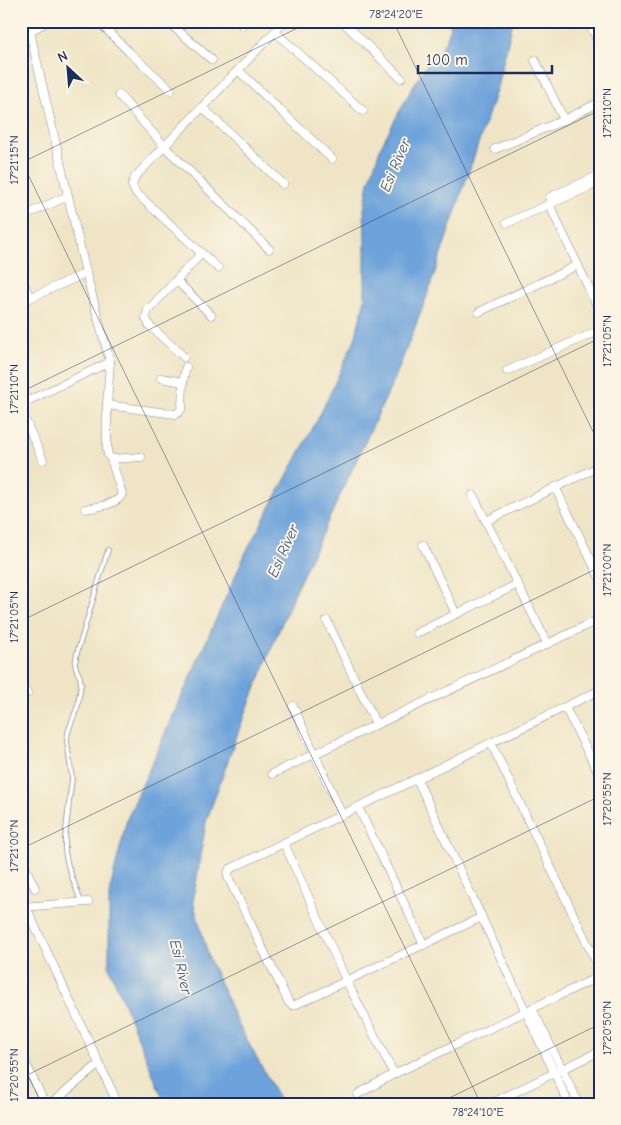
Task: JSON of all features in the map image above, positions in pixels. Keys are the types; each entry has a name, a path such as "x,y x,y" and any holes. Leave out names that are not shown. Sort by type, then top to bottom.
{"street":[{"path":"21,36 48,21"},
{"path":"98,21 171,90"},
{"path":"167,21 212,60"},
{"path":"218,268 135,192 132,185 135,177 285,21"},
{"path":"342,21 401,78"},
{"path":"588,21 600,45"},
{"path":"30,32 86,273 110,362 106,450 111,459 122,494 116,502 85,509"},
{"path":"274,32 363,111"},
{"path":"535,60 564,120"},
{"path":"238,70 332,159"},
{"path":"119,95 165,147 269,250"},
{"path":"495,149 564,120 600,102"},
{"path":"202,107 283,184"},
{"path":"600,175 550,197 549,204 600,312"},
{"path":"507,223 600,182"},
{"path":"21,217 68,196"},
{"path":"184,357 149,325 146,318 148,310 201,254"},
{"path":"479,312 578,265"},
{"path":"21,302 86,273"},
{"path":"21,278 30,298"},
{"path":"176,280 211,316"},
{"path":"507,371 600,330"},
{"path":"21,404 110,362"},
{"path":"107,405 178,413 182,408 183,382 186,367"},
{"path":"161,378 183,382"},
{"path":"21,411 43,460"},
{"path":"111,459 141,457"},
{"path":"486,521 600,466"},
{"path":"555,487 600,578"},
{"path":"473,495 547,643"},
{"path":"21,503 26,519 24,528 21,530"},
{"path":"423,545 456,614"},
{"path":"417,632 518,584"},
{"path":"272,774 600,619"},
{"path":"327,620 376,724"},
{"path":"21,681 27,693"},
{"path":"482,917 292,1005 289,1003 228,877 228,873 230,869 600,690"},
{"path":"293,706 342,815"},
{"path":"565,707 597,765 600,776"},
{"path":"491,743 600,970"},
{"path":"417,779 482,917 579,1104"},
{"path":"358,807 424,945"},
{"path":"284,843 346,980 394,1074"},
{"path":"21,859 35,888"},
{"path":"85,902 23,907 118,1104"},
{"path":"358,1094 394,1074 600,976"},
{"path":"529,1010 554,1073 569,1104"},
{"path":"495,1103 600,1051"},
{"path":"21,1054 45,1104"},
{"path":"51,1104 99,1064"}],"lane":[{"path":"85,902 68,866 65,852 72,778 67,741 68,732 81,692 80,677 75,664 77,654 108,550"}],"water":[{"name":"Esi River","path":"451,21 513,21 496,91 426,299 395,378 298,585 240,727 206,822 193,901 209,958 236,1020 282,1104 165,1104 109,967 109,894 127,819 246,552 321,413 355,339 365,299 364,209 369,182 381,146 412,88 426,66 441,49 448,36"}]}
